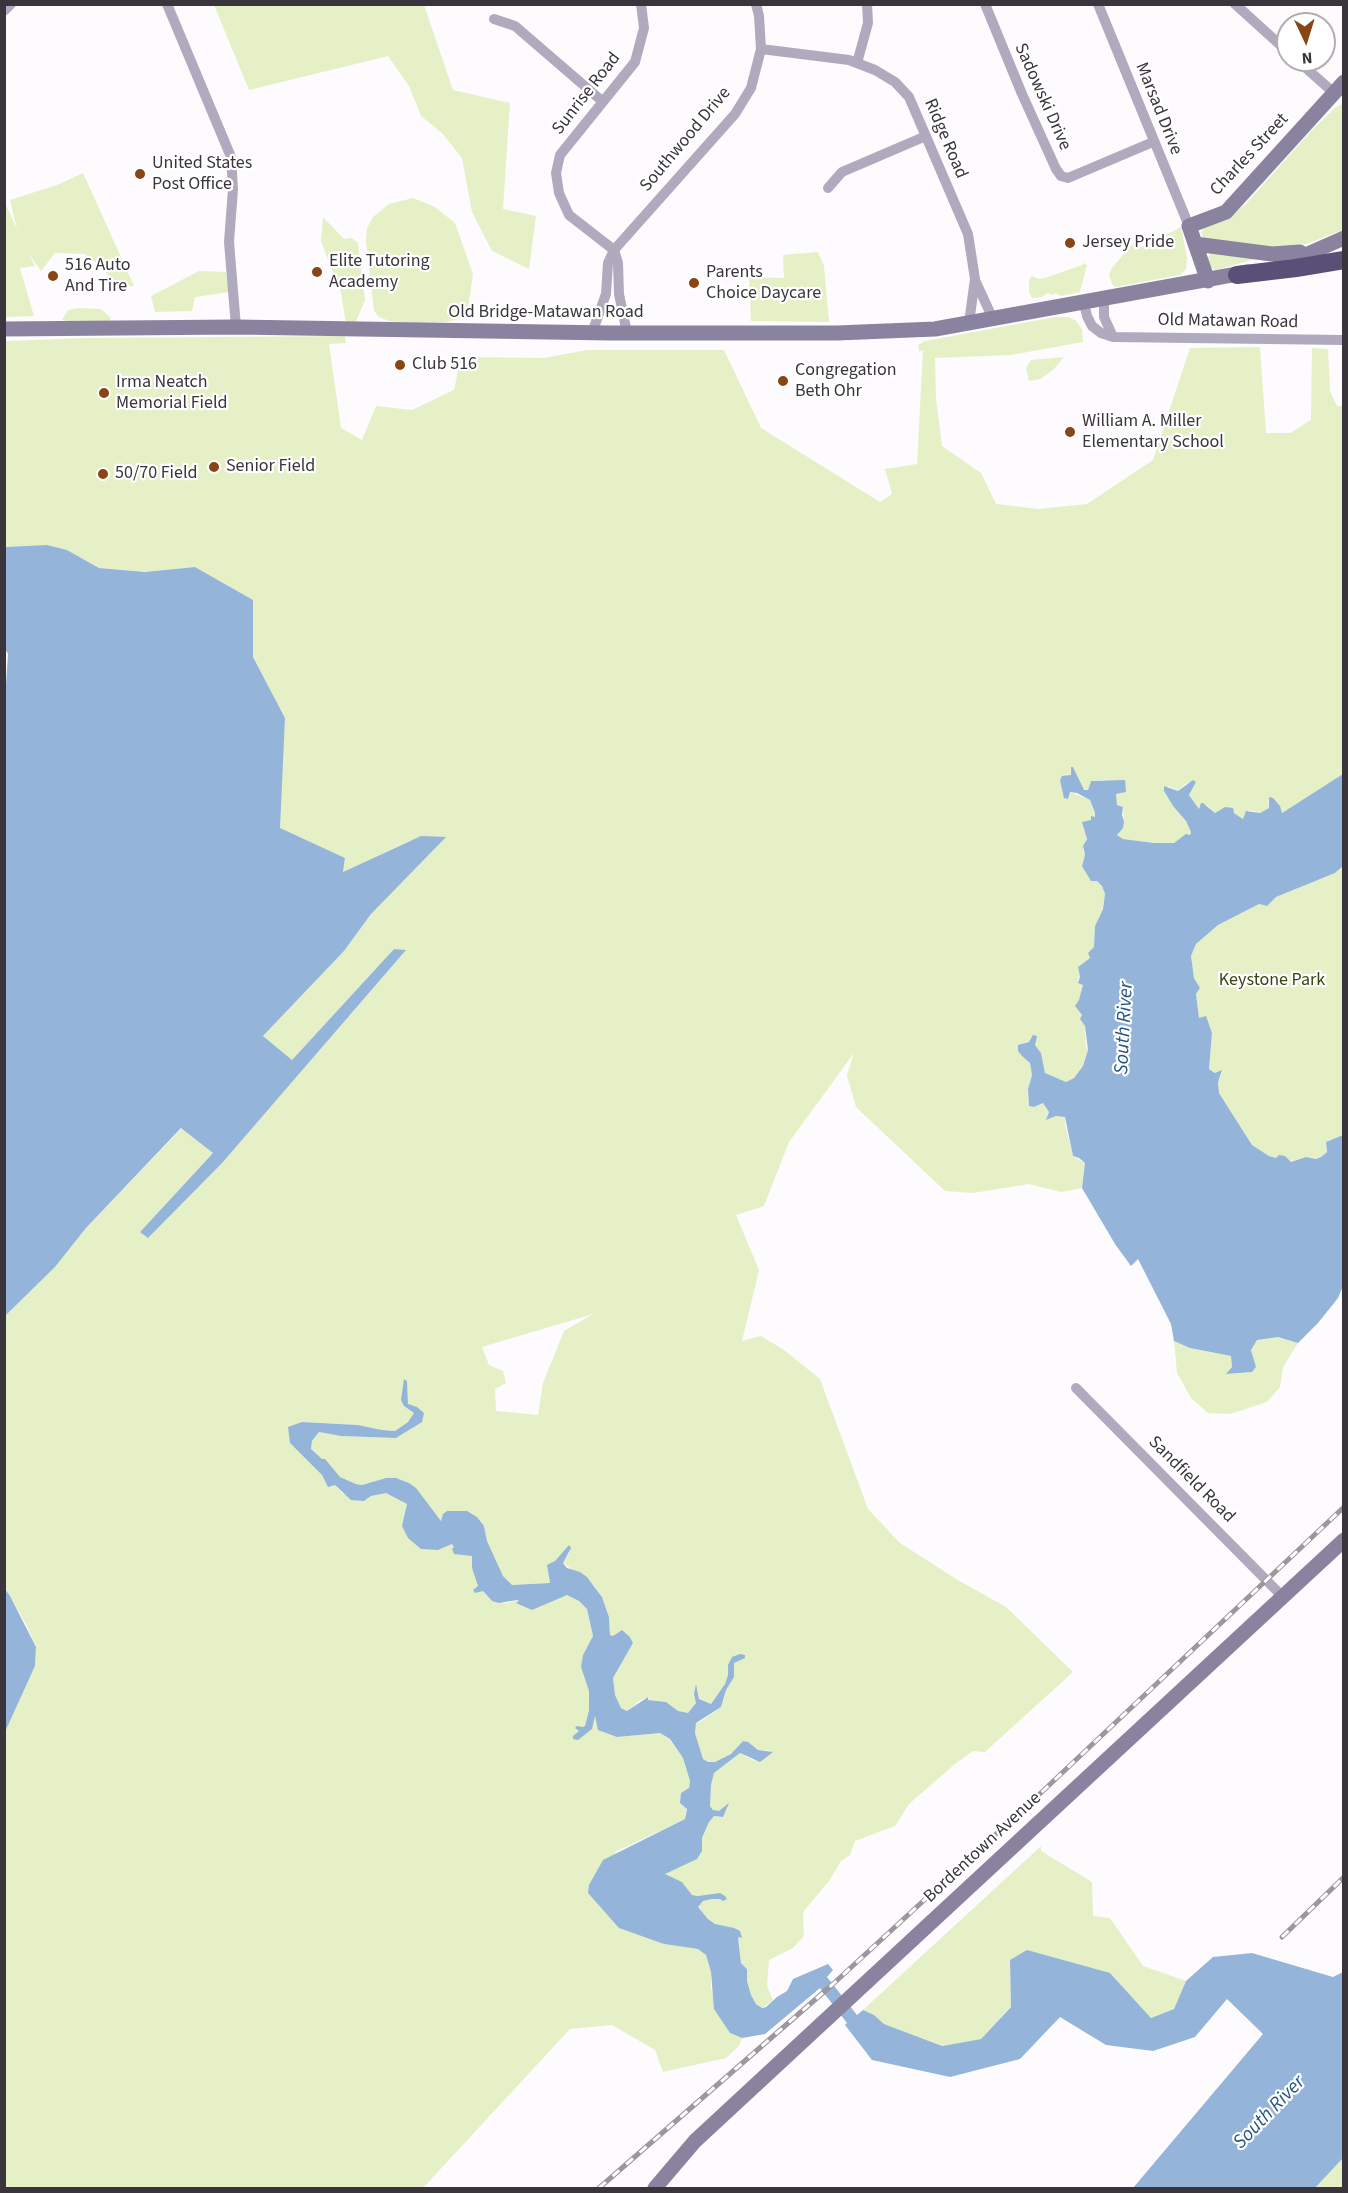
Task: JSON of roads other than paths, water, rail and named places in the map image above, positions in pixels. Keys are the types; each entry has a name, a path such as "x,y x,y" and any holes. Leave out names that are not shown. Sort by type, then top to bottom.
{"highway":[{"path":"1237,275 1344,260"}],"main road":[{"name":"Charles Street","path":"1190,226 1226,212 1339,87"},
{"path":"1190,226 1201,282"},
{"path":"1195,244 1272,254 1313,250 1344,238"},
{"name":"Old Bridge-Matawan Road","path":"4,329 236,327 592,333 845,333 935,329 1237,275 1294,260 1313,250"},
{"name":"Bordentown Avenue","path":"655,2188 695,2141 1344,1540"}],"street":[{"path":"4,11 11,4"},
{"path":"167,4 231,157 234,189 229,242 236,327"},
{"name":"Sunrise Road","path":"614,250 569,215 559,193 556,173 560,155 635,62 644,28 641,4"},
{"name":"Southwood Drive","path":"592,333 606,294 608,263 614,250 735,114 751,88 761,49 756,4"},
{"path":"857,63 868,23 867,4"},
{"name":"Sadowski Drive","path":"985,4 1027,105 1056,170 1061,176 1068,178 1153,142"},
{"name":"Marsad Drive","path":"1098,4 1153,142 1190,226"},
{"path":"1235,4 1276,41"},
{"path":"494,19 515,26 602,101"},
{"name":"Ridge Road","path":"761,49 849,60 875,70 895,82 909,97 968,234 975,279 993,319"},
{"path":"1316,72 1339,87"},
{"path":"828,188 842,172 926,136"},
{"path":"614,250 618,263 619,294 627,333"},
{"name":"Ridge Road","path":"969,323 975,279"},
{"path":"606,294 619,294"},
{"path":"1104,299 1104,317 1113,337"},
{"path":"1084,303 1092,326 1101,333 1113,337"},
{"name":"Old Matawan Road","path":"1113,337 1344,340"},
{"name":"Sandfield Road","path":"1076,1388 1282,1596"}],"water":[{"path":"47,545 67,550 99,568 145,572 195,567 253,600 253,657 285,718 280,828 345,858 343,872 421,836 446,837 371,914 344,951 263,1036 292,1060 394,949 406,950 223,1162 148,1238 140,1232 213,1153 181,1128 86,1228 55,1267 5,1316 4,716 8,654 4,647 5,547"},
{"name":"South River","path":"1071,767 1084,790 1088,790 1091,781 1125,780 1126,792 1116,794 1117,805 1123,807 1124,821 1123,828 1117,835 1123,839 1154,843 1174,843 1186,834 1190,835 1191,832 1186,821 1164,791 1164,786 1178,791 1193,780 1196,782 1189,795 1199,809 1201,803 1215,813 1225,807 1233,808 1234,813 1243,819 1246,811 1260,813 1269,808 1269,797 1280,806 1282,813 1343,774 1343,866 1335,873 1276,897 1267,906 1259,904 1218,925 1196,944 1191,956 1194,978 1200,988 1196,994 1199,1018 1206,1016 1212,1033 1209,1069 1215,1073 1222,1070 1218,1082 1219,1093 1252,1145 1269,1156 1276,1158 1279,1155 1285,1156 1291,1162 1306,1157 1316,1159 1321,1157 1327,1152 1326,1142 1343,1135 1343,1286 1338,1298 1298,1343 1278,1337 1257,1340 1251,1350 1256,1367 1252,1372 1226,1374 1232,1367 1231,1356 1190,1348 1174,1341 1171,1324 1138,1259 1131,1266 1115,1244 1082,1188 1085,1163 1073,1156 1065,1117 1056,1116 1046,1120 1049,1112 1043,1103 1034,1107 1029,1106 1028,1089 1032,1075 1030,1063 1018,1051 1018,1045 1029,1042 1033,1035 1037,1036 1035,1045 1041,1053 1045,1073 1066,1082 1074,1078 1083,1066 1088,1050 1085,1026 1080,1019 1082,1015 1075,1006 1083,985 1078,983 1080,977 1078,967 1090,958 1088,953 1094,947 1095,926 1103,909 1105,894 1102,886 1097,881 1091,881 1082,866 1085,855 1083,846 1087,839 1082,822 1091,820 1091,816 1095,817 1095,813 1090,800 1077,793 1070,792 1068,799 1064,798 1060,780 1062,776 1071,775"},
{"name":"South River","path":"404,1379 407,1381 408,1404 424,1413 422,1422 396,1438 341,1436 319,1432 312,1441 311,1449 325,1459 340,1477 356,1484 362,1485 386,1478 396,1478 409,1483 416,1488 441,1521 443,1514 447,1511 467,1511 477,1517 484,1526 487,1541 503,1576 512,1585 550,1583 547,1565 555,1561 569,1545 571,1548 563,1563 567,1568 587,1577 602,1597 609,1617 610,1635 613,1636 622,1630 633,1643 613,1678 615,1695 621,1708 627,1711 648,1697 648,1700 666,1702 678,1711 688,1713 696,1703 694,1694 696,1684 699,1699 711,1704 725,1684 728,1665 732,1657 745,1655 745,1658 734,1663 734,1677 726,1690 721,1707 696,1723 695,1733 703,1759 708,1762 715,1762 731,1754 743,1741 758,1750 773,1752 760,1762 740,1753 714,1773 710,1806 713,1810 719,1811 729,1803 723,1817 714,1816 709,1822 702,1838 702,1851 697,1859 665,1874 682,1882 692,1895 720,1893 725,1896 727,1899 723,1901 712,1899 703,1901 698,1907 715,1924 740,1931 742,1938 738,1937 741,1963 747,1969 747,1981 756,2004 762,2008 766,2007 787,1991 793,1979 828,1964 833,1970 827,1977 857,2015 863,2010 874,2015 884,2024 942,2046 981,2039 1011,2007 1010,1960 1027,1950 1110,1973 1151,2018 1174,2009 1186,1981 1213,1957 1252,1953 1333,1977 1343,1972 1343,2158 1315,2188 1133,2188 1263,2034 1227,1999 1195,2037 1153,2051 1106,2045 1060,2017 1020,2059 950,2077 872,2060 820,1988 765,2034 742,2038 730,2033 714,2009 711,1972 706,1955 698,1949 664,1944 619,1928 588,1893 589,1885 603,1860 685,1819 687,1809 680,1803 681,1793 689,1788 690,1781 683,1758 670,1739 660,1733 617,1737 598,1730 595,1716 592,1729 578,1740 573,1739 579,1731 575,1728 585,1726 589,1710 589,1691 581,1667 583,1655 593,1636 587,1609 579,1601 567,1595 532,1610 516,1603 519,1601 517,1600 499,1603 492,1601 483,1591 475,1593 473,1590 478,1586 472,1568 472,1556 454,1554 452,1544 438,1550 421,1549 408,1538 402,1526 407,1504 386,1493 371,1496 364,1501 351,1500 335,1485 328,1487 322,1475 290,1443 288,1427 302,1422 358,1425 395,1431 408,1422 414,1413 404,1406 401,1400"},
{"path":"5,1589 36,1647 35,1666 5,1732"}],"railway":[{"path":"599,2188 833,1984 1045,1789 1344,1507"},
{"path":"1282,1937 1344,1877"}],"place":[{"name":"United States Post Office","path":"140,174"},
{"name":"Jersey Pride","path":"1070,243"},
{"name":"Elite Tutoring Academy","path":"317,272"},
{"name":"516 Auto And Tire","path":"53,276"},
{"name":"Parents Choice Daycare","path":"694,283"},
{"name":"Club 516","path":"400,365"},
{"name":"Congregation Beth Ohr","path":"783,381"},
{"name":"Irma Neatch Memorial Field","path":"104,393"},
{"name":"William A. Miller Elementary School","path":"1070,432"},
{"name":"Senior Field","path":"214,467"},
{"name":"50/70 Field","path":"103,474"}],"park label":[{"name":"Keystone Park","path":"1272,981"}]}
